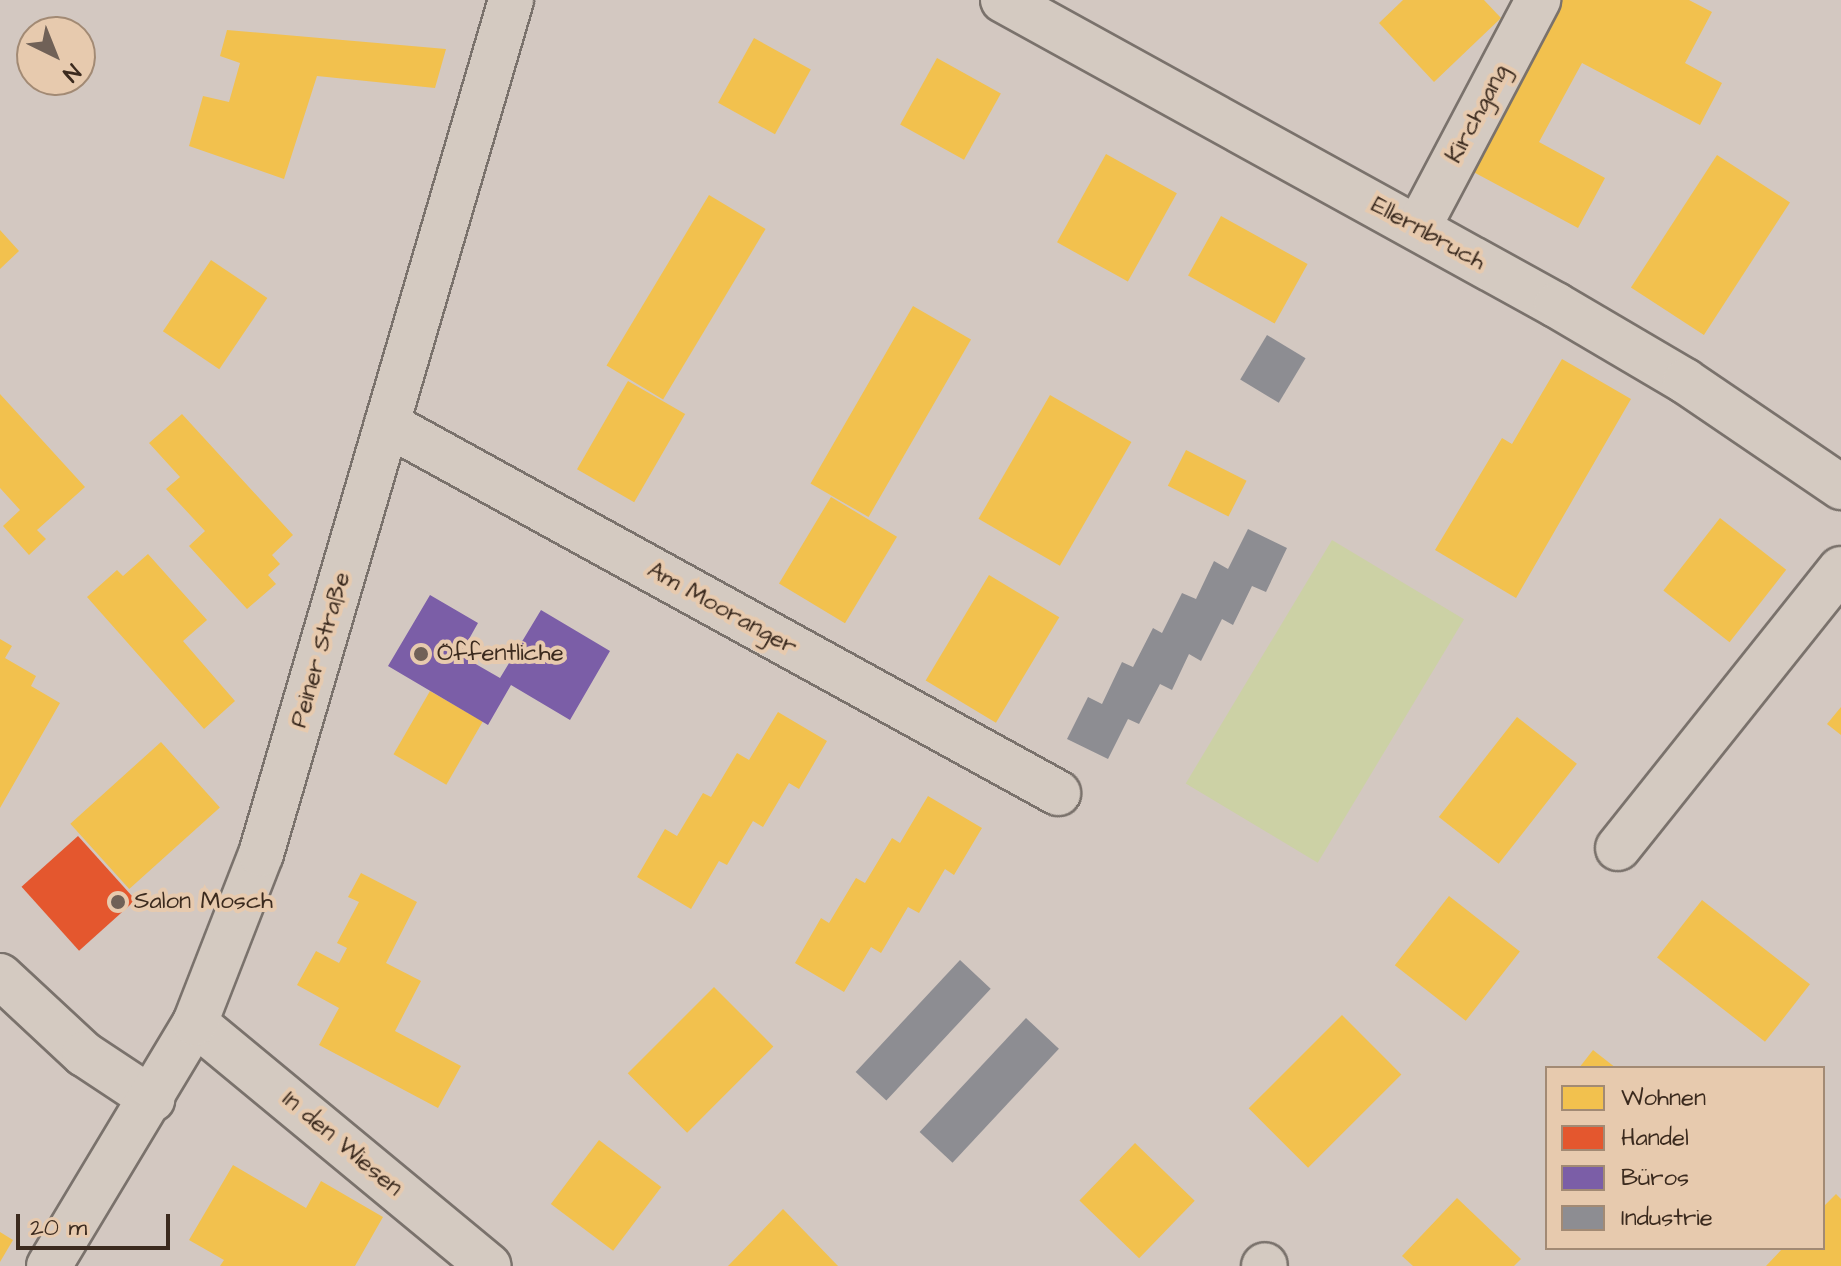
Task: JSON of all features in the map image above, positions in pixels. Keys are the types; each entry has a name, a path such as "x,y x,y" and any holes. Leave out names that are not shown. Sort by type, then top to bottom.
{"street":[{"name":"Peiner Straße","path":"49,1266 195,1023 261,854 511,0"},
{"name":"Ellernbruch","path":"1003,0 1418,228 1685,381 1841,487"},
{"name":"Kirchgang","path":"1418,228 1538,0"},
{"name":"Am Mooranger","path":"387,424 1058,793"},
{"path":"1618,848 1841,569"},
{"path":"0,976 84,1054 152,1099"},
{"name":"In den Wiesen","path":"195,1023 489,1266"}],"green space":[{"path":"1332,540 1464,619 1318,863 1186,783"}],"building: Wohnen":[{"path":"1403,0 1484,0 1501,18 1434,82 1379,23"},
{"path":"1556,0 1689,0 1712,12 1685,63 1722,83 1700,125 1582,63 1539,142 1605,178 1578,228 1466,168"},
{"path":"227,30 446,49 435,88 317,76 284,179 189,146 203,96 229,102 240,63 220,56"},
{"path":"754,38 811,70 775,134 718,103"},
{"path":"937,58 1001,93 964,160 900,124"},
{"path":"1106,154 1177,193 1128,282 1057,242"},
{"path":"1717,155 1790,202 1704,335 1631,288"},
{"path":"709,195 766,229 663,400 607,366"},
{"path":"1221,216 1308,264 1275,323 1188,275"},
{"path":"0,230 19,251 0,269"},
{"path":"211,260 267,298 219,369 163,331"},
{"path":"913,306 971,339 869,517 810,484"},
{"path":"1562,359 1631,399 1516,598 1435,550 1502,438 1512,444"},
{"path":"628,381 685,414 634,502 577,469"},
{"path":"0,394 85,487 37,530 46,539 29,555 3,526 20,510 0,488"},
{"path":"1050,395 1131,442 1060,566 979,519"},
{"path":"182,414 293,535 272,555 280,564 268,575 276,584 247,609 189,546 205,531 166,489 180,477 149,443"},
{"path":"1186,450 1247,481 1228,517 1168,486"},
{"path":"831,497 897,537 845,623 779,584"},
{"path":"1720,518 1786,570 1730,642 1663,590"},
{"path":"148,554 207,620 183,641 235,701 204,729 87,597 117,570 123,576"},
{"path":"989,575 1059,617 996,723 926,680"},
{"path":"0,639 12,646 5,658 36,676 31,686 60,703 0,808"},
{"path":"430,691 483,722 446,785 394,754"},
{"path":"1841,707 1841,735 1827,724"},
{"path":"778,712 827,741 799,789 789,783 763,827 753,821 727,865 719,861 691,909 637,877 665,829 677,836 703,793 711,797 737,753 749,760"},
{"path":"1517,717 1577,764 1499,864 1439,817"},
{"path":"161,742 220,807 129,889 70,824"},
{"path":"928,796 982,828 954,875 945,869 919,913 908,907 881,953 871,947 844,992 795,963 821,918 829,923 856,878 865,883 892,838 900,843"},
{"path":"361,873 417,902 386,963 421,981 395,1031 461,1066 438,1108 319,1045 339,1008 297,985 316,951 339,963 347,948 337,943 359,902 348,897"},
{"path":"1449,896 1520,951 1466,1021 1395,965"},
{"path":"1702,900 1810,984 1765,1042 1657,958"},
{"path":"714,987 773,1046 687,1133 628,1073"},
{"path":"1342,1015 1401,1074 1308,1168 1249,1108"},
{"path":"1593,1050 1613,1066 1581,1066"},
{"path":"599,1140 661,1187 613,1251 551,1204"},
{"path":"1135,1143 1195,1201 1139,1258 1079,1201"},
{"path":"233,1165 306,1208 321,1181 383,1217 355,1266 220,1266 224,1260 189,1240"},
{"path":"1836,1194 1841,1199 1841,1266 1766,1266 1781,1250 1825,1250 1825,1205"},
{"path":"1457,1198 1521,1259 1514,1266 1413,1266 1402,1256"},
{"path":"783,1209 838,1266 728,1266"},
{"path":"0,1232 13,1240 0,1262"}],"building: Handel":[{"path":"78,836 136,900 79,951 22,887"}],"building: Büros":[{"path":"430,595 478,623 460,655 500,678 541,610 610,651 570,720 511,685 488,725 388,666"}],"building: Industrie":[{"path":"1267,335 1306,358 1279,403 1240,380"},
{"path":"1248,529 1287,548 1266,592 1252,586 1233,625 1222,619 1201,661 1189,654 1172,690 1160,684 1139,724 1128,719 1108,759 1067,739 1088,697 1102,704 1122,662 1133,667 1153,628 1162,633 1182,593 1196,599 1214,561 1228,569"},
{"path":"960,960 991,989 886,1101 856,1072"},
{"path":"1026,1018 1059,1049 953,1163 920,1132"}],"place":[{"name":"Öffentliche","path":"421,654"},
{"name":"Salon Mosch","path":"118,902"}]}
